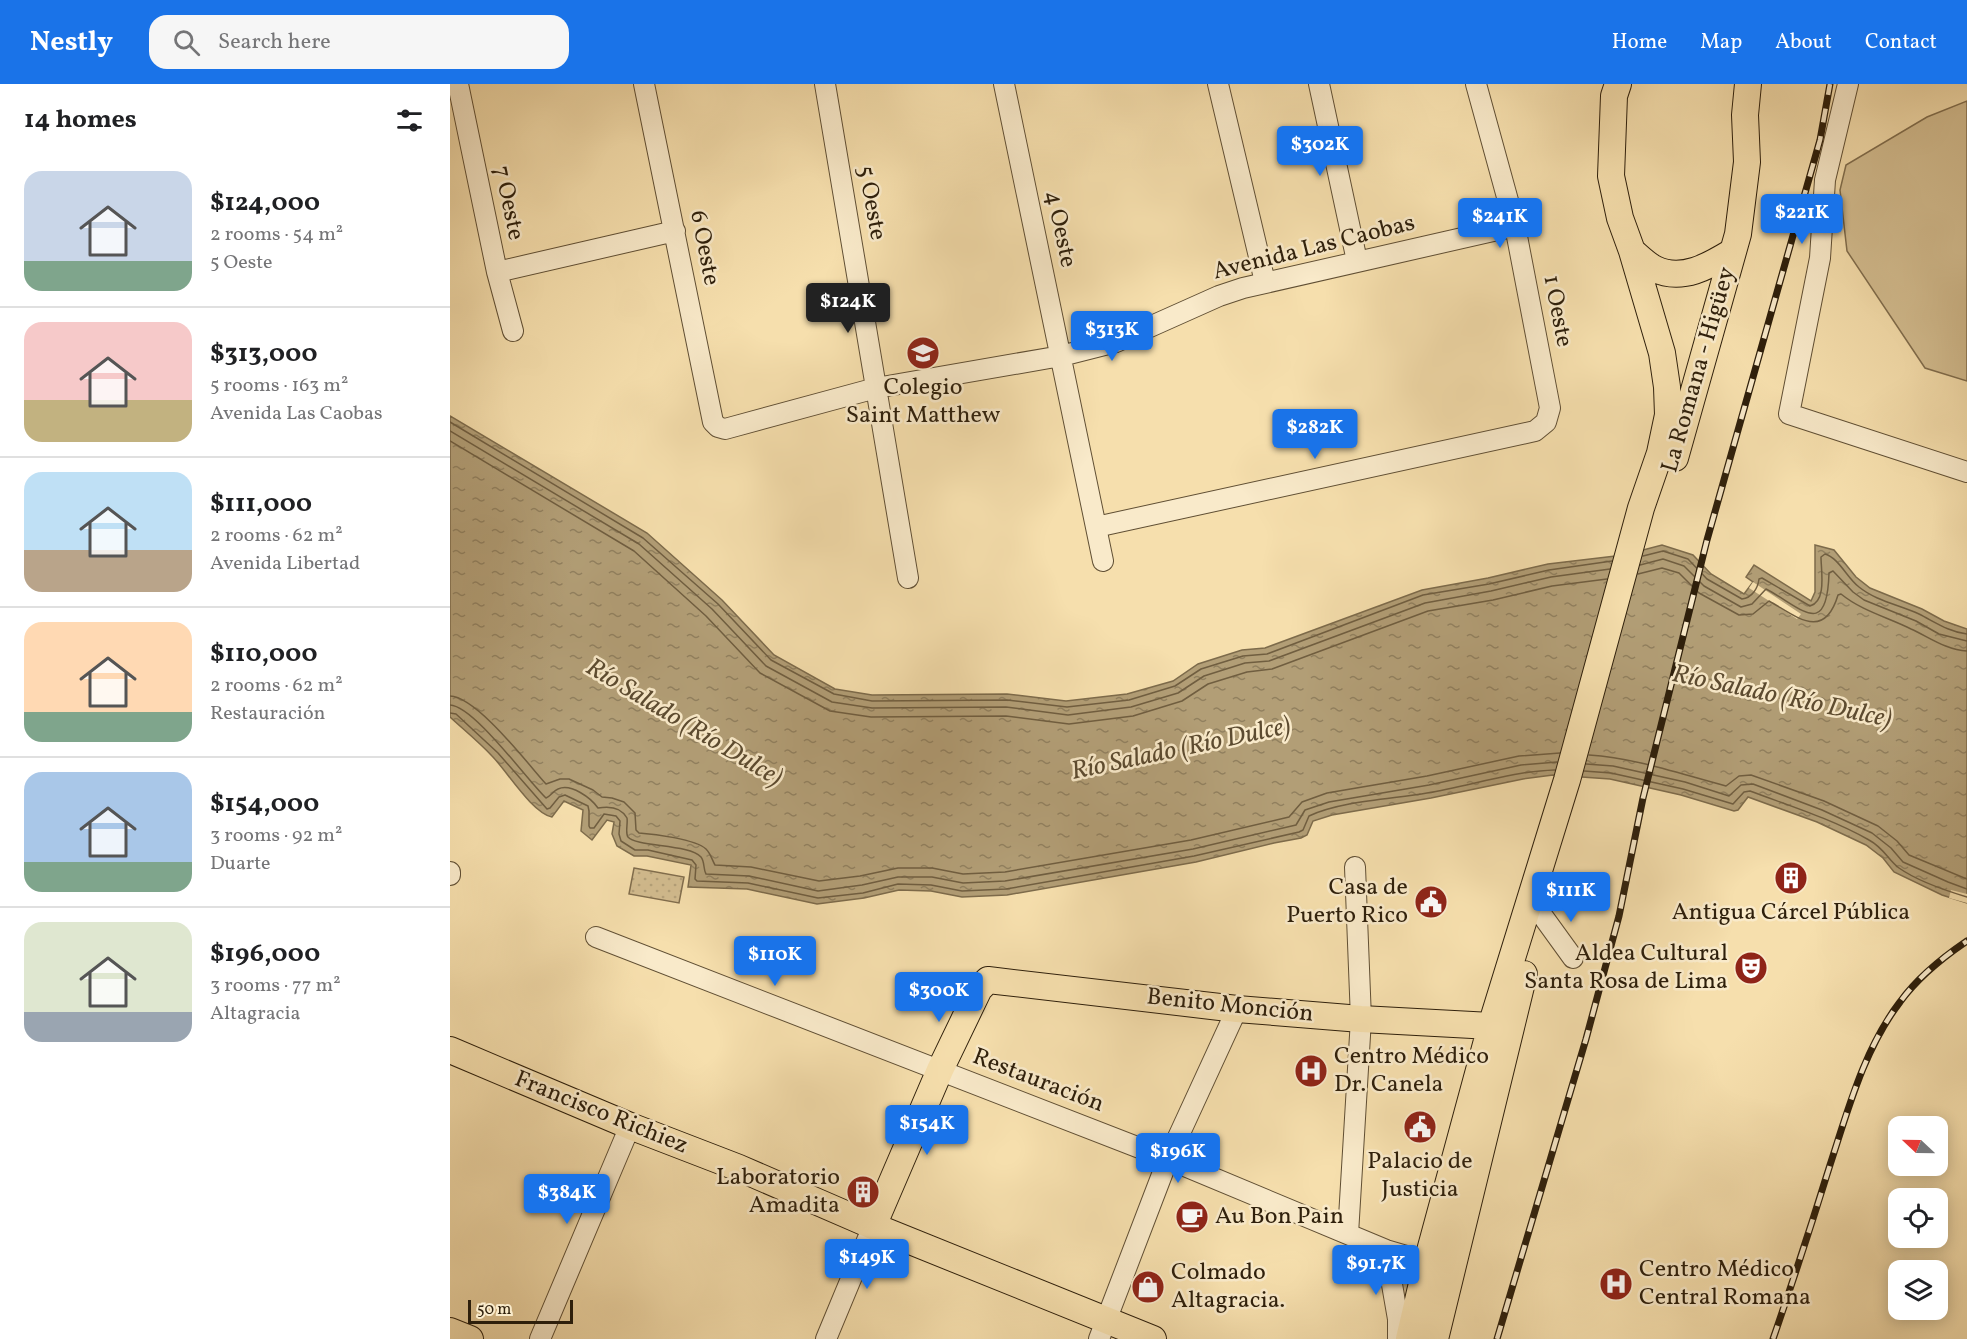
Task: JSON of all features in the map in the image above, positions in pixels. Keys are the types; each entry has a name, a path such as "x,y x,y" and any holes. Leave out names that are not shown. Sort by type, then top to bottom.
{"main road":[{"path":"1733,84 1745,115"},
{"name":"La Romana - Higüey","path":"1649,510 1688,412 1738,234 1747,162 1745,115 1748,84"},
{"name":"La Romana - Higüey","path":"1615,88 1611,176 1620,218 1662,353 1667,387 1668,416 1649,510"},
{"path":"1632,251 1655,269 1677,275 1710,266 1732,252"},
{"path":"1435,1339 1539,911 1573,780 1649,510"},
{"path":"1408,1339 1491,1026 1573,780"},
{"name":"Benito Monción","path":"940,1070 976,995 985,981 992,979 1237,1009 1491,1026"},
{"name":"Francisco Richiez","path":"450,1050 630,1126 740,1168 1102,1330 1153,1339"},
{"path":"873,1226 940,1070"},
{"path":"450,1331 470,1339"}],"street":[{"name":"7 Oeste","path":"458,84 497,272 513,331"},
{"name":"6 Oeste","path":"644,84 713,422"},
{"name":"5 Oeste","path":"825,84 908,578"},
{"name":"4 Oeste","path":"1004,84 1103,561"},
{"path":"1218,84 1265,282"},
{"path":"1318,84 1358,261"},
{"name":"1 Oeste","path":"1096,527 1535,431 1546,422 1550,408 1515,226 1476,84"},
{"path":"1848,84 1825,180 1820,258 1789,414 1967,472"},
{"name":"Avenida Las Caobas","path":"713,422 725,429 876,388 1061,356 1116,342 1220,296 1265,282 1515,226"},
{"path":"497,272 675,231"},
{"path":"1348,1234 1361,1019 1354,867"},
{"path":"1539,911 1573,958"},
{"name":"Restauración","path":"596,937 1168,1159 1386,1250 1452,1268"},
{"path":"1102,1330 1168,1159 1237,1009"},
{"path":"540,1339 630,1126"},
{"path":"826,1339 873,1226"},
{"path":"1386,1250 1397,1308 1398,1339"}],"shaded area":[{"path":"1967,101 1967,381 1925,368 1847,251 1840,190 1846,165 1927,117"},
{"path":"634,868 684,877 679,903 629,894"},
{"path":"1391,1258 1416,1273 1402,1318"}],"water":[{"name":"Río Salado (Río Dulce)","path":"450,416 647,533 722,600 774,655 835,689 872,695 1007,694 1066,701 1127,694 1173,681 1198,664 1242,650 1265,648 1422,590 1548,564 1624,555 1662,545 1693,555 1711,574 1744,594 1753,582 1746,577 1754,565 1811,601 1815,592 1815,545 1834,550 1856,577 1870,588 1967,629 1967,903 1942,895 1894,872 1883,858 1866,845 1817,822 1748,797 1738,810 1734,811 1681,795 1610,779 1553,775 1332,815 1313,821 1307,835 1301,838 1196,862 1007,895 962,897 931,891 899,890 864,898 817,904 747,889 688,887 691,865 647,856 634,856 617,846 612,834 614,822 607,820 592,840 581,831 583,810 564,801 552,817 544,814 528,800 487,751 450,717"}],"pier":[{"path":"1753,582 1801,614 1797,619 1749,588"},
{"path":"1951,890 1967,894 1967,903 1949,898"}],"railway":[{"path":"1497,1339 1586,1039 1619,916 1643,798 1707,540 1820,140 1830,84"},
{"path":"1773,1339 1858,1080 1876,1040 1887,1020 1915,984 1967,941"}],"place":[{"name":"Colegio Saint Matthew","path":"923,353"},
{"name":"Antigua Cárcel Pública","path":"1791,878"},
{"name":"Casa de Puerto Rico","path":"1431,902"},
{"name":"Aldea Cultural Santa Rosa de Lima","path":"1751,968"},
{"name":"Centro Médico Dr. Canela","path":"1311,1071"},
{"name":"Palacio de Justicia","path":"1420,1127"},
{"name":"Laboratorio Amadita","path":"863,1192"},
{"name":"Au Bon Pain","path":"1192,1217"},
{"name":"Centro Médico Central Romana","path":"1616,1284"},
{"name":"Colmado Altagracia.","path":"1148,1287"}]}
